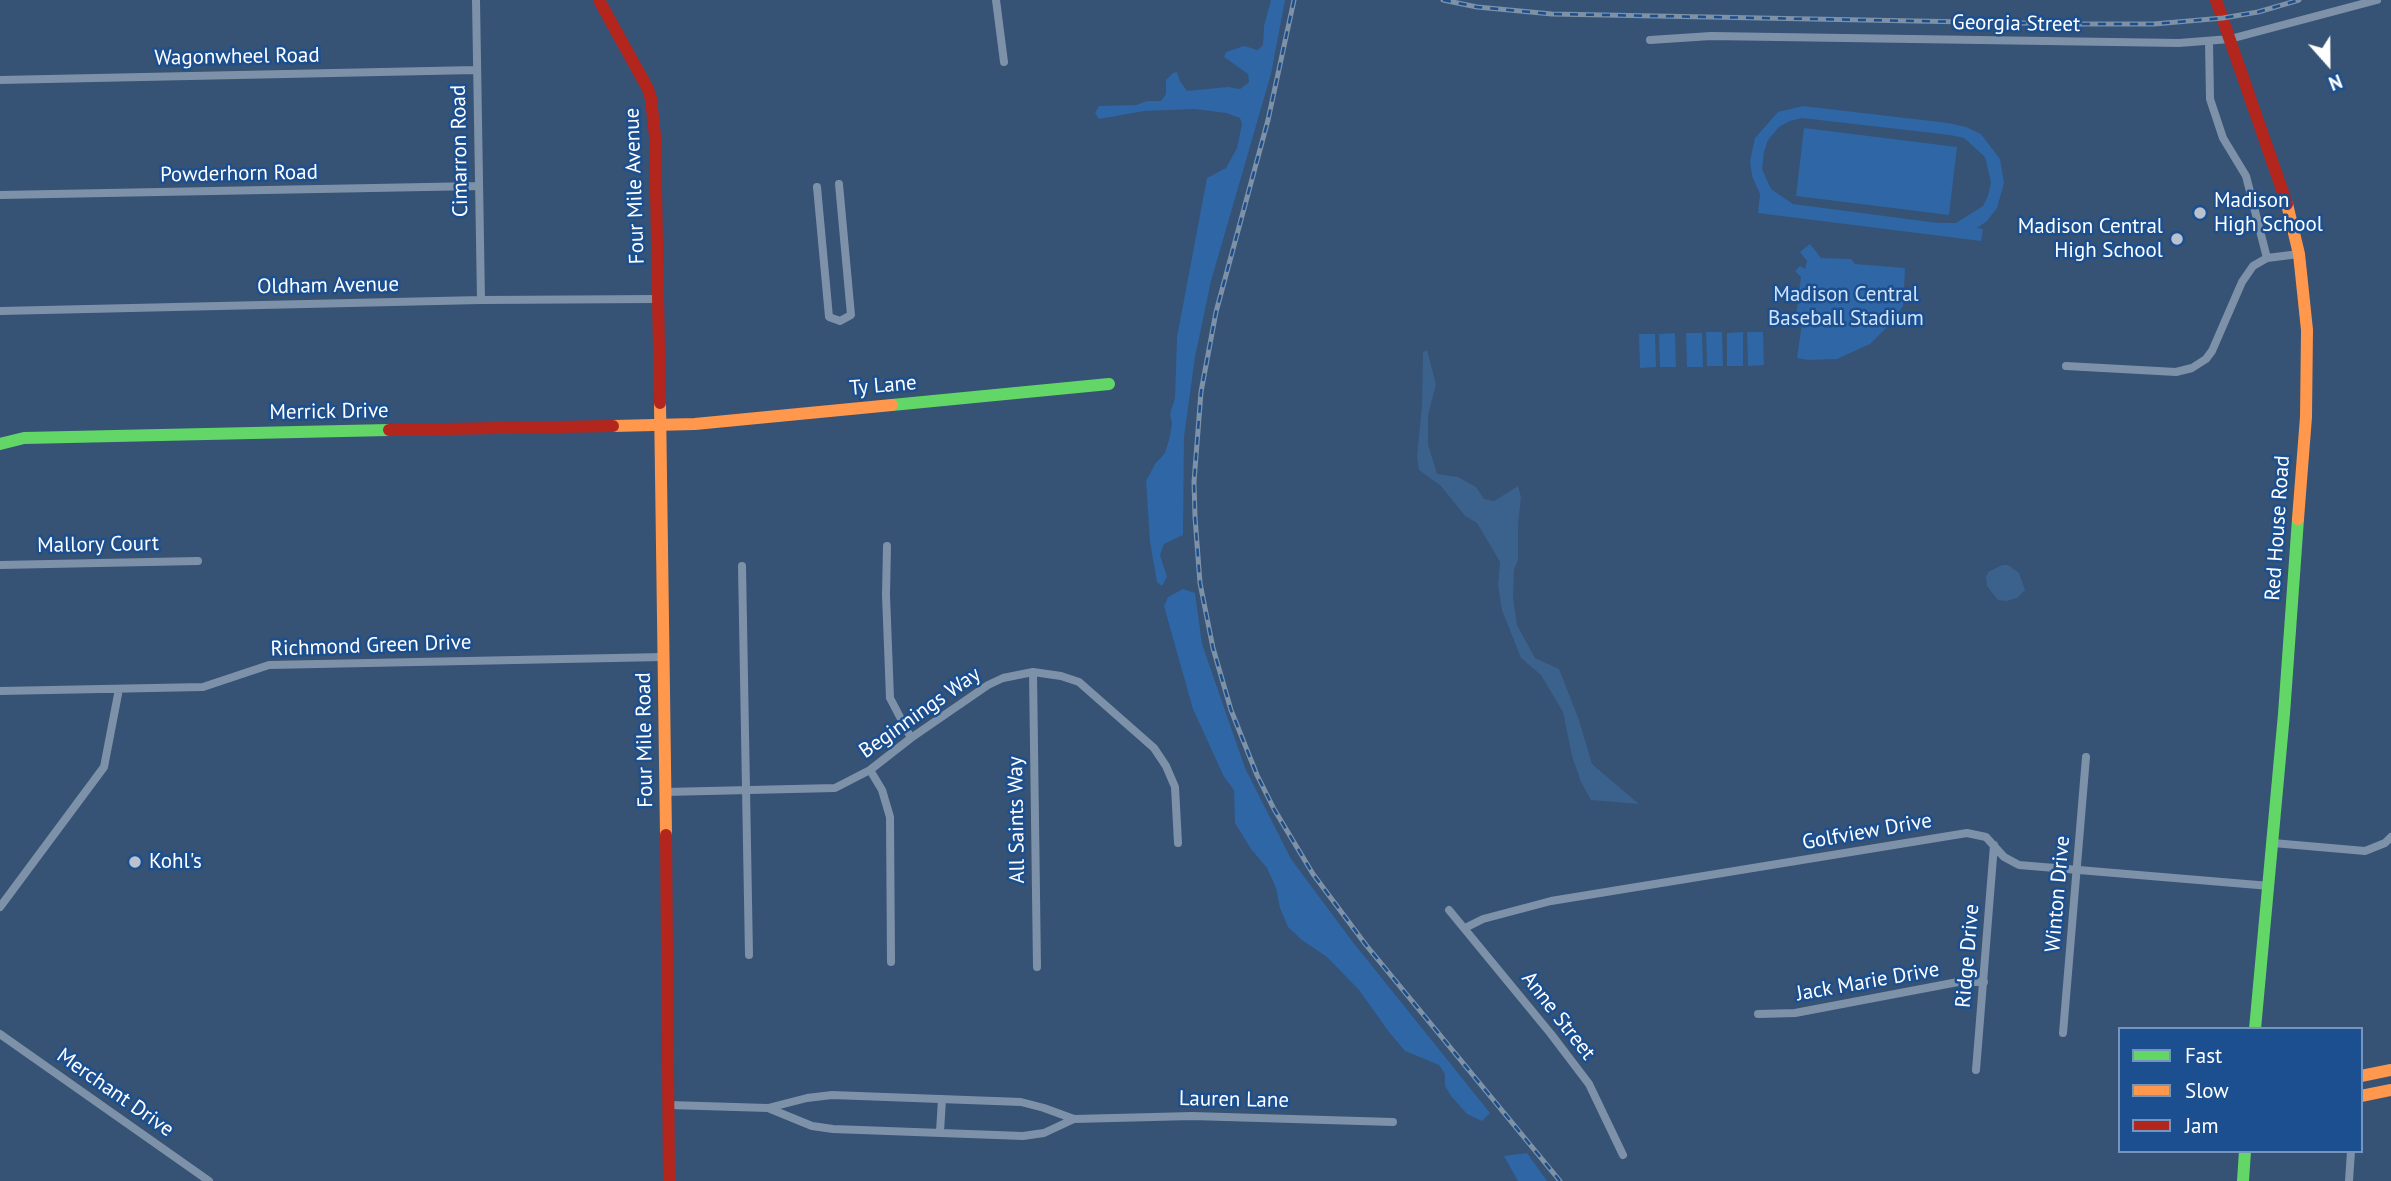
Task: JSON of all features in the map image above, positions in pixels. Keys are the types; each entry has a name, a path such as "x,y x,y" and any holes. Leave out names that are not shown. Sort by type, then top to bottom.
{"street":[{"name":"Cimarron Road","path":"476,0 481,300"},
{"name":"Four Mile Avenue","path":"599,0 644,79 651,99 655,136 657,299"},
{"path":"996,0 1004,62"},
{"name":"Red House Road","path":"2216,0 2285,197 2299,254 2307,330 2306,417 2270,886 2255,1027"},
{"name":"Georgia Street","path":"1650,40 1711,36 2129,43 2231,40 2376,0"},
{"path":"2209,41 2210,99 2220,131 2246,176 2267,258"},
{"name":"Wagonwheel Road","path":"0,80 476,70"},
{"path":"817,187 829,317 840,321 851,316 839,184"},
{"name":"Powderhorn Road","path":"0,195 479,186"},
{"path":"2066,366 2176,372 2200,364 2216,343 2247,273 2267,258 2299,254"},
{"name":"Oldham Avenue","path":"0,311 481,300 657,299"},
{"name":"Four Mile Road","path":"657,299 669,1181"},
{"name":"Ty Lane","path":"660,425 695,424 1109,384"},
{"name":"Merrick Drive","path":"0,444 24,438 660,425"},
{"path":"887,546 890,698 911,738"},
{"name":"Mallory Court","path":"0,565 198,561"},
{"path":"742,566 749,955"},
{"name":"Richmond Green Drive","path":"0,691 203,687 269,665 663,657"},
{"name":"Beginnings Way","path":"665,792 835,788 870,770 988,685 1017,674 1033,672 1079,682 1154,748 1175,787 1178,843"},
{"name":"All Saints Way","path":"1033,672 1037,967"},
{"path":"0,907 104,767 119,689"},
{"name":"Winton Drive","path":"2063,1032 2086,757"},
{"path":"870,770 882,790 890,817 891,962"},
{"name":"Golfview Drive","path":"1465,928 1483,919 1551,901 1812,860 1956,834 1986,837 2004,857 2019,865 2270,886"},
{"path":"2273,843 2365,851 2385,843 2391,837"},
{"name":"Ridge Drive","path":"1976,1070 1994,845"},
{"name":"Anne Street","path":"1449,910 1589,1084 1623,1155"},
{"name":"Jack Marie Drive","path":"1758,1014 1795,1013 1958,982 1984,982"},
{"name":"Merchant Drive","path":"0,1034 209,1181"},
{"path":"2363,1076 2391,1070"},
{"path":"2363,1096 2391,1090"},
{"name":"Lauren Lane","path":"669,1105 768,1108 832,1095 1021,1102 1074,1119 1192,1116 1393,1122"},
{"path":"940,1132 942,1099"},
{"name":"Lauren Lane","path":"768,1108 796,1121 822,1128 1023,1136 1044,1133 1074,1119"},
{"path":"2243,1181 2245,1153"},
{"path":"2349,1181 2351,1153"}],"green space":[{"path":"1271,0 1285,0 1271,74 1211,281 1195,357 1184,437 1183,535 1164,544 1160,555 1167,577 1162,586 1157,582 1150,542 1146,481 1165,453 1169,440 1172,424 1170,414 1175,398 1177,337 1207,178 1226,168 1237,148 1242,124 1240,118 1226,113 1195,109 1144,111 1099,119 1095,113 1099,106 1161,101 1166,94 1166,80 1177,72 1187,91 1228,87 1240,89 1249,82 1248,74 1224,57 1226,52 1244,46 1258,50 1263,45 1264,26"},
{"path":"1803,106 1948,123 1981,134 2000,159 2004,183 1997,208 1987,221 1977,228 1983,229 1981,241 1758,213 1760,194 1752,176 1750,161 1755,138 1778,112","holes":["1802,118 1964,138 1985,157 1991,182 1983,206 1956,223 1793,204 1771,189 1762,169 1768,140 1779,127"]},
{"path":"1804,128 1957,147 1949,215 1796,196"},
{"name":"Madison Central Baseball Stadium","path":"1810,244 1821,258 1851,259 1855,264 1905,268 1903,306 1891,323 1870,344 1837,359 1797,358 1803,317 1796,316 1801,277 1795,271 1800,266 1805,269 1807,261 1800,252"},
{"path":"1706,332 1722,332 1723,366 1707,366"},
{"path":"1743,332 1743,366 1727,366 1727,333"},
{"path":"1747,332 1763,332 1764,365 1748,366"},
{"path":"1675,333 1676,367 1660,367 1659,334"},
{"path":"1686,333 1702,333 1703,367 1687,367"},
{"path":"1639,334 1655,334 1656,367 1640,368"},
{"path":"1183,589 1195,593 1202,644 1245,768 1291,859 1352,941 1490,1113 1482,1121 1467,1114 1451,1096 1445,1086 1445,1074 1439,1065 1405,1051 1359,990 1327,957 1288,927 1267,868 1235,823 1234,790 1224,777 1193,709 1164,606 1168,597"},
{"path":"1527,1153 1547,1181 1518,1181 1504,1156"}],"shaded area":[{"path":"1427,350 1436,384 1428,416 1428,444 1437,474 1458,477 1476,487 1484,499 1494,501 1518,486 1521,497 1513,597 1517,625 1535,658 1559,669 1579,720 1592,764 1639,804 1591,800 1572,756 1563,712 1541,675 1521,658 1502,610 1498,585 1500,562 1477,523 1465,516 1441,486 1419,470 1417,457 1423,352"},
{"path":"2008,565 2019,573 2025,590 2017,598 1998,600 1987,586 1988,572"}],"railway":[{"path":"1294,0 1268,120 1216,312 1201,392 1194,482 1195,517 1200,583 1213,648 1231,710 1257,775 1313,874 1366,945 1560,1181"},
{"path":"1443,0 1477,7 1552,14 2072,24 2154,24 2223,18 2258,12 2299,0"}],"traffic: fast":[{"path":"892,405 1109,384"},
{"path":"0,444 24,438 389,430"},
{"path":"2255,1027 2284,714 2298,519"},
{"path":"2243,1181 2245,1153"}],"traffic: slow":[{"path":"2287,204 2299,254 2307,330 2306,417 2298,519"},
{"path":"660,403 666,835"},
{"path":"613,426 695,424 892,405"},
{"path":"2363,1076 2391,1070"},
{"path":"2363,1096 2391,1090"}],"traffic: jam":[{"path":"599,0 651,99 655,136 660,403"},
{"path":"2216,0 2287,204"},
{"path":"389,430 613,426"},
{"path":"666,835 669,1181"}],"place":[{"name":"Madison High School","path":"2200,213"},
{"name":"Madison Central High School","path":"2177,239"},
{"name":"Kohl's","path":"135,862"}]}
